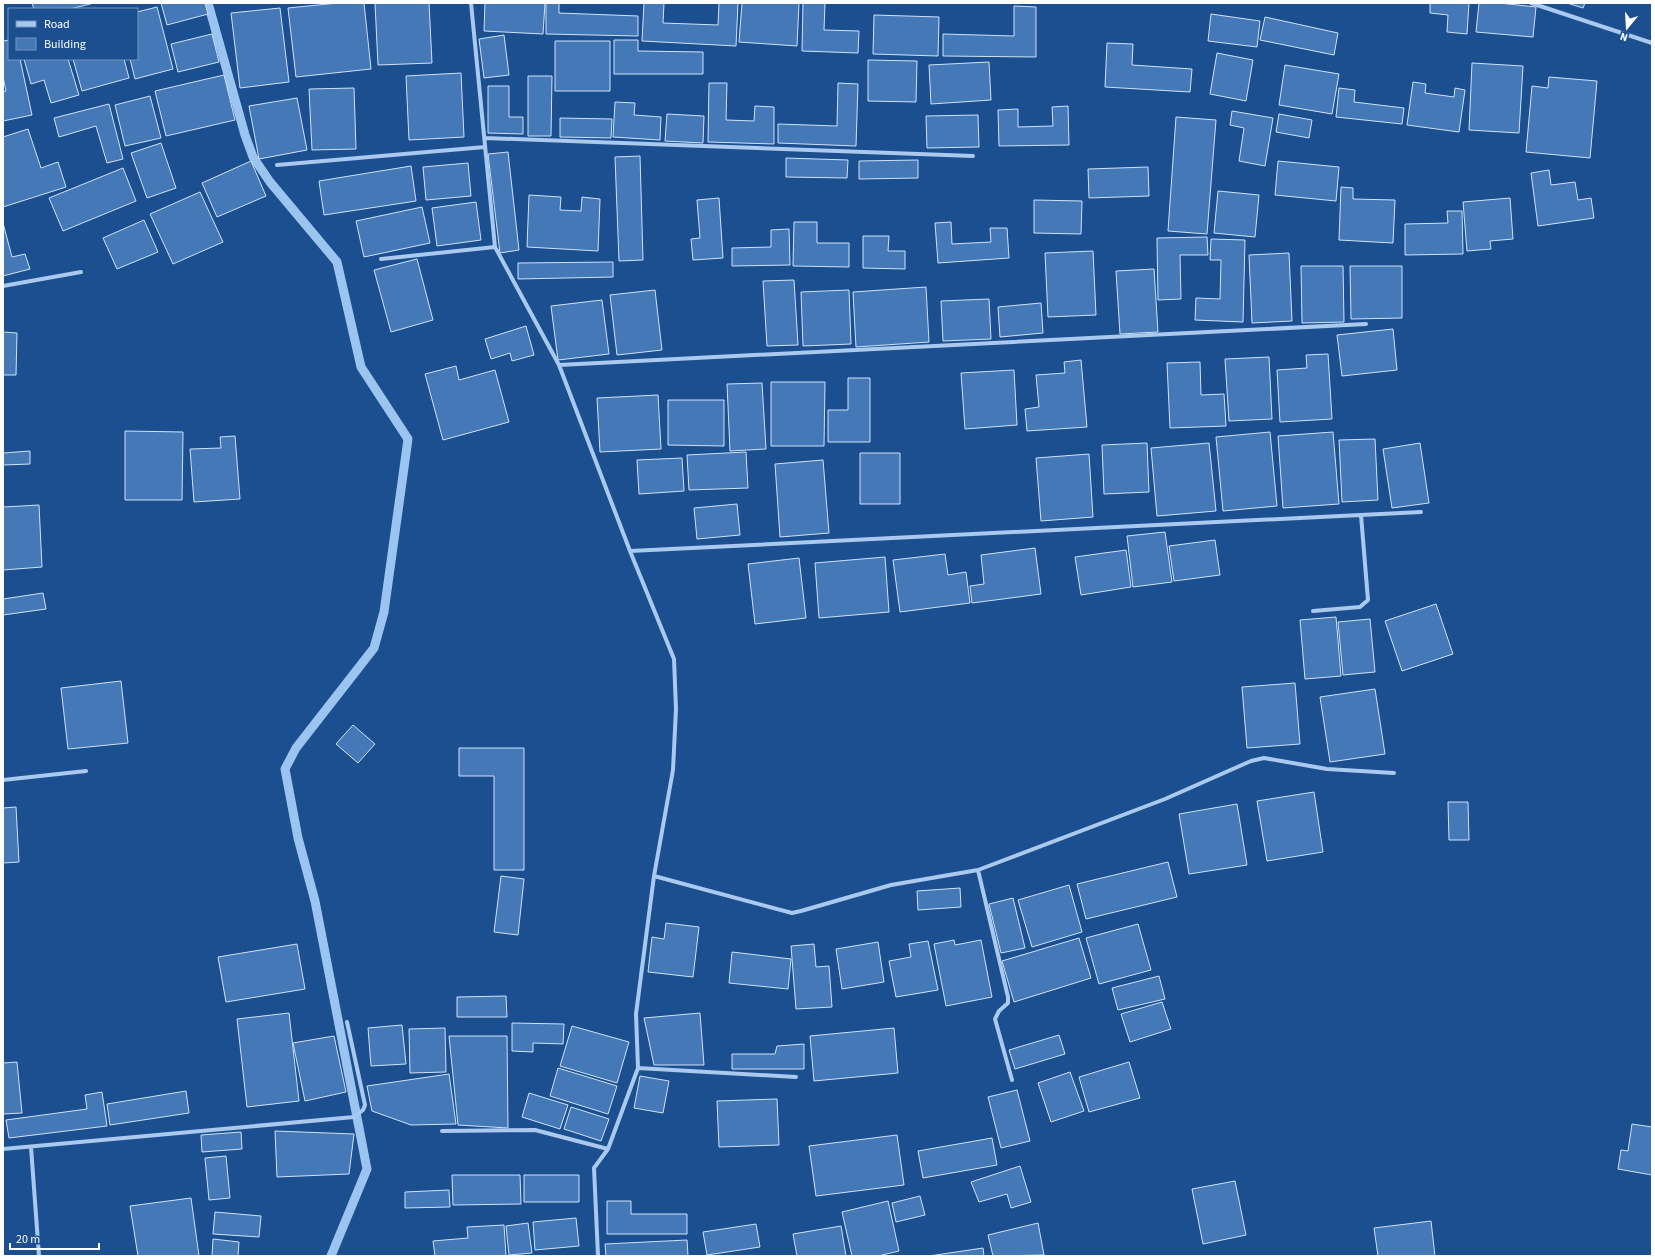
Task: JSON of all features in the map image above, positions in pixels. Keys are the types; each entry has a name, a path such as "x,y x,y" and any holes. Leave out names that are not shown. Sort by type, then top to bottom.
{"street":[{"path":"471,3 495,247 559,365 630,551 674,658 676,709 673,770 654,876 636,1014 638,1068 608,1149 594,1168 598,1256"},
{"path":"1531,3 1652,43"},
{"path":"485,138 973,156"},
{"path":"277,165 485,147"},
{"path":"381,259 495,247"},
{"path":"3,286 81,272"},
{"path":"559,365 1366,324"},
{"path":"630,551 1422,512"},
{"path":"1313,611 1360,607 1368,600 1361,515"},
{"path":"654,876 792,913 801,912 891,885 978,870 1165,799 1251,761 1264,758 1327,769 1394,773"},
{"path":"3,780 86,771"},
{"path":"978,870 1008,997 1008,1003 999,1011 995,1019 1012,1080"},
{"path":"3,1150 354,1117 363,1110 365,1105 347,1022"},
{"path":"638,1068 796,1077"},
{"path":"442,1131 535,1130 608,1149"},
{"path":"31,1147 39,1256"}],"building":[{"path":"32,3 94,3 74,8 34,8"},
{"path":"161,3 205,3 208,14 167,25"},
{"path":"338,3 364,3 371,69 296,77 288,8"},
{"path":"375,3 429,3 432,63 378,65"},
{"path":"485,3 545,3 543,34 484,31"},
{"path":"546,3 559,3 559,13 638,16 638,36 546,34"},
{"path":"644,3 664,3 663,23 718,25 719,3 738,3 736,46 642,41"},
{"path":"742,3 799,3 797,46 739,42"},
{"path":"803,3 825,3 824,30 859,31 858,53 802,51"},
{"path":"1430,3 1469,3 1467,34 1447,32 1448,15 1430,13"},
{"path":"1479,3 1499,3 1536,7 1533,37 1476,32"},
{"path":"1567,3 1585,3 1583,8"},
{"path":"1014,6 1036,7 1036,57 943,56 943,34 1014,36"},
{"path":"157,7 173,69 135,79 130,60 138,60 138,12"},
{"path":"280,8 289,82 240,88 231,13"},
{"path":"1211,14 1260,21 1257,47 1208,41"},
{"path":"874,15 939,17 938,56 873,54"},
{"path":"1265,17 1338,33 1334,55 1260,40"},
{"path":"212,34 219,62 178,72 171,44"},
{"path":"504,35 509,75 484,78 479,39"},
{"path":"8,40 8,60 20,60 32,115 3,121 3,92 6,91 3,77 3,41"},
{"path":"614,40 638,40 638,51 703,52 703,74 614,74"},
{"path":"555,41 610,41 610,91 555,91"},
{"path":"1107,43 1133,44 1132,65 1192,69 1190,92 1105,87"},
{"path":"1217,53 1253,60 1246,101 1210,94"},
{"path":"24,60 68,60 79,95 51,103 44,80 31,84"},
{"path":"73,60 124,60 129,78 82,91"},
{"path":"868,60 917,61 916,102 868,101"},
{"path":"989,62 991,100 931,104 929,65"},
{"path":"1472,63 1523,66 1519,133 1469,130"},
{"path":"1285,65 1339,74 1332,114 1279,105"},
{"path":"461,73 464,137 409,140 406,76"},
{"path":"224,75 235,120 166,136 155,91"},
{"path":"528,76 552,76 551,136 528,136"},
{"path":"1549,77 1597,81 1590,158 1526,152 1532,86 1548,88"},
{"path":"1413,82 1426,84 1425,93 1454,97 1455,88 1465,90 1459,132 1407,125"},
{"path":"709,83 727,83 726,120 754,121 755,106 774,107 774,144 708,142"},
{"path":"838,83 858,84 856,146 778,143 778,124 837,126"},
{"path":"488,86 509,86 509,117 523,117 523,134 488,133"},
{"path":"354,88 356,149 312,150 309,89"},
{"path":"1339,88 1355,90 1354,102 1404,108 1402,124 1336,117"},
{"path":"150,96 161,138 125,146 115,105"},
{"path":"297,98 307,150 259,159 249,106"},
{"path":"615,102 635,103 634,115 661,117 660,140 613,137"},
{"path":"109,104 123,159 107,163 96,126 59,137 54,118"},
{"path":"1068,106 1069,145 999,146 998,110 1018,109 1018,127 1053,126 1052,107"},
{"path":"1232,111 1273,118 1265,166 1239,161 1244,128 1230,125"},
{"path":"667,114 704,116 703,143 665,141"},
{"path":"1279,114 1312,120 1309,138 1276,132"},
{"path":"978,115 979,147 927,148 926,116"},
{"path":"1176,117 1216,120 1207,234 1168,231"},
{"path":"560,118 612,119 611,138 560,137"},
{"path":"28,129 41,168 58,162 66,187 3,207 3,137"},
{"path":"161,143 176,188 147,198 131,153"},
{"path":"508,152 519,250 500,253 488,154"},
{"path":"640,156 643,260 619,261 615,157"},
{"path":"786,158 848,160 847,178 786,177"},
{"path":"918,160 918,178 859,179 859,161"},
{"path":"251,161 266,196 217,217 202,183"},
{"path":"1278,161 1339,167 1336,201 1275,195"},
{"path":"468,163 471,196 426,200 423,167"},
{"path":"411,166 416,201 324,215 319,181"},
{"path":"1148,167 1149,196 1089,198 1088,169"},
{"path":"123,168 136,201 63,231 49,198"},
{"path":"1549,170 1551,185 1575,182 1578,200 1591,198 1594,218 1538,226 1531,173"},
{"path":"1341,187 1353,188 1353,199 1395,200 1393,243 1339,240"},
{"path":"1218,191 1259,195 1255,237 1214,233"},
{"path":"200,192 223,242 173,264 150,214"},
{"path":"529,195 561,197 560,210 581,211 582,197 600,199 598,251 527,247"},
{"path":"719,198 723,258 693,260 691,239 700,238 697,200"},
{"path":"1510,198 1513,239 1490,241 1491,249 1467,251 1463,202"},
{"path":"1034,200 1082,201 1081,234 1034,233"},
{"path":"476,202 481,240 437,246 432,208"},
{"path":"422,207 430,243 364,257 356,221"},
{"path":"1447,211 1462,211 1463,254 1405,255 1405,224 1448,223"},
{"path":"144,220 158,252 117,269 103,238"},
{"path":"794,222 817,222 817,243 849,243 849,267 793,266"},
{"path":"951,222 952,244 991,242 990,228 1007,228 1009,258 938,263 935,223"},
{"path":"3,223 12,257 25,254 30,269 3,276"},
{"path":"789,229 790,265 732,266 732,248 771,247 771,230"},
{"path":"863,236 889,236 888,251 905,251 905,269 863,268"},
{"path":"1207,237 1208,255 1180,255 1181,299 1158,300 1157,238"},
{"path":"1211,239 1245,240 1243,322 1195,320 1196,298 1220,299 1221,260 1210,260"},
{"path":"1093,251 1096,315 1048,317 1045,253"},
{"path":"1289,253 1292,321 1252,323 1249,255"},
{"path":"417,259 433,320 391,332 374,270"},
{"path":"613,262 613,277 518,279 518,263"},
{"path":"1301,266 1343,266 1344,322 1302,323"},
{"path":"1350,266 1402,266 1402,318 1351,319"},
{"path":"1154,269 1158,332 1120,334 1116,271"},
{"path":"794,280 798,345 767,346 763,281"},
{"path":"926,287 929,342 856,347 853,292"},
{"path":"655,290 662,350 617,355 610,295"},
{"path":"849,290 851,344 803,346 801,292"},
{"path":"989,299 991,339 943,341 941,301"},
{"path":"602,300 609,354 558,360 551,306"},
{"path":"1041,303 1043,333 1000,337 998,307"},
{"path":"526,326 534,355 512,361 510,353 491,359 485,339"},
{"path":"1393,329 1397,370 1342,376 1337,335"},
{"path":"3,332 17,333 16,375 3,375"},
{"path":"1328,354 1332,419 1280,422 1277,370 1307,368 1306,355"},
{"path":"1269,357 1272,419 1229,421 1225,359"},
{"path":"1081,360 1087,427 1027,431 1025,409 1039,407 1036,375 1065,373 1064,362"},
{"path":"1200,362 1201,395 1224,394 1226,426 1170,428 1167,363"},
{"path":"456,366 459,380 495,370 509,422 443,440 425,374"},
{"path":"1014,370 1017,425 965,429 961,373"},
{"path":"848,378 870,378 870,442 828,442 828,410 848,410"},
{"path":"771,382 825,382 824,446 771,446"},
{"path":"762,383 766,449 730,451 727,384"},
{"path":"658,395 661,449 600,452 597,398"},
{"path":"668,400 724,400 724,446 668,445"},
{"path":"125,431 183,432 182,500 125,500"},
{"path":"1270,432 1277,506 1223,511 1216,437"},
{"path":"1333,432 1339,504 1283,508 1278,436"},
{"path":"235,436 240,499 194,502 190,449 221,448 220,437"},
{"path":"1375,439 1378,500 1342,502 1339,440"},
{"path":"1147,443 1149,492 1104,494 1102,445"},
{"path":"1209,443 1216,511 1157,516 1151,448"},
{"path":"1420,443 1429,503 1392,508 1383,449"},
{"path":"30,451 30,464 3,465 3,453"},
{"path":"746,452 748,488 689,490 687,455"},
{"path":"860,453 900,453 900,504 860,504"},
{"path":"1089,454 1093,517 1041,521 1036,458"},
{"path":"682,458 684,491 639,494 637,460"},
{"path":"823,460 829,533 780,537 775,464"},
{"path":"737,504 740,535 697,539 694,508"},
{"path":"39,505 42,567 3,570 3,507"},
{"path":"1165,532 1172,582 1133,587 1127,536"},
{"path":"1215,540 1220,575 1174,581 1169,546"},
{"path":"1035,548 1041,594 972,603 970,586 984,584 981,555"},
{"path":"1126,550 1131,587 1081,595 1075,557"},
{"path":"945,554 948,575 966,572 970,603 900,612 893,560"},
{"path":"885,557 889,612 819,618 815,563"},
{"path":"799,558 806,618 755,624 748,564"},
{"path":"43,593 46,609 3,615 3,599"},
{"path":"1436,604 1453,654 1402,671 1385,621"},
{"path":"1336,617 1341,676 1305,679 1300,620"},
{"path":"1370,619 1375,672 1343,675 1338,622"},
{"path":"121,681 128,743 68,749 61,688"},
{"path":"1295,683 1300,744 1247,748 1242,687"},
{"path":"1375,689 1385,754 1330,762 1320,697"},
{"path":"353,725 375,744 358,763 336,744"},
{"path":"459,748 524,748 524,870 494,870 494,776 459,776"},
{"path":"1314,792 1323,852 1267,861 1257,801"},
{"path":"1448,802 1468,802 1469,840 1449,840"},
{"path":"1237,804 1247,865 1189,874 1179,814"},
{"path":"16,807 19,862 3,863 3,808"},
{"path":"1168,862 1177,897 1086,919 1077,884"},
{"path":"501,876 524,879 518,935 494,932"},
{"path":"1069,885 1082,932 1032,947 1018,900"},
{"path":"960,888 961,907 918,910 917,891"},
{"path":"1013,898 1025,948 1001,953 989,904"},
{"path":"666,923 699,927 693,977 648,972 652,937 664,939"},
{"path":"1138,924 1151,970 1099,984 1086,938"},
{"path":"1079,938 1091,978 1014,1002 1002,961"},
{"path":"954,940 955,945 981,940 992,997 946,1006 934,944"},
{"path":"928,941 938,990 896,997 889,961 911,957 909,944"},
{"path":"878,942 884,982 842,989 836,949"},
{"path":"297,944 305,989 226,1002 218,957"},
{"path":"814,944 816,967 829,966 832,1007 796,1009 791,946"},
{"path":"732,952 791,959 788,989 729,983"},
{"path":"1159,976 1165,999 1118,1010 1112,988"},
{"path":"506,996 507,1017 457,1017 457,997"},
{"path":"1162,1002 1171,1029 1130,1042 1121,1014"},
{"path":"289,1013 299,1101 247,1107 237,1019"},
{"path":"700,1013 704,1065 654,1065 644,1018"},
{"path":"512,1023 564,1024 563,1044 533,1043 533,1052 512,1051"},
{"path":"402,1025 406,1064 371,1066 368,1028"},
{"path":"572,1026 629,1042 617,1083 560,1066"},
{"path":"445,1028 446,1072 410,1073 409,1029"},
{"path":"894,1028 898,1073 814,1081 810,1036"},
{"path":"1059,1035 1065,1054 1015,1069 1009,1050"},
{"path":"334,1036 346,1092 305,1101 293,1043"},
{"path":"449,1036 507,1036 508,1128 458,1125"},
{"path":"804,1044 804,1069 732,1069 732,1054 775,1054 777,1046"},
{"path":"17,1062 22,1113 3,1114 3,1063"},
{"path":"1129,1062 1140,1098 1089,1112 1079,1077"},
{"path":"558,1068 617,1086 608,1114 550,1096"},
{"path":"1070,1072 1084,1111 1051,1122 1038,1083"},
{"path":"449,1074 456,1124 411,1125 372,1111 367,1086"},
{"path":"640,1076 669,1081 663,1113 634,1108"},
{"path":"1017,1090 1030,1141 1001,1148 988,1097"},
{"path":"186,1091 189,1113 110,1125 107,1104"},
{"path":"102,1092 107,1126 9,1138 6,1120 87,1109 85,1095"},
{"path":"529,1093 568,1105 560,1129 522,1117"},
{"path":"777,1099 779,1145 719,1147 717,1101"},
{"path":"571,1107 609,1119 601,1141 564,1129"},
{"path":"1632,1124 1652,1127 1652,1175 1618,1169 1621,1150 1628,1151"},
{"path":"275,1131 354,1134 349,1174 277,1177"},
{"path":"241,1132 242,1149 202,1152 201,1135"},
{"path":"897,1135 904,1185 816,1196 809,1146"},
{"path":"992,1138 997,1165 923,1178 918,1151"},
{"path":"226,1156 230,1198 209,1200 205,1158"},
{"path":"1020,1166 1031,1202 1011,1208 1007,1194 979,1202 971,1182"},
{"path":"452,1175 520,1175 521,1204 453,1205"},
{"path":"524,1175 579,1175 579,1202 524,1202"},
{"path":"1235,1181 1246,1235 1203,1244 1192,1189"},
{"path":"449,1190 450,1207 405,1208 405,1192"},
{"path":"920,1196 925,1215 896,1222 892,1203"},
{"path":"191,1198 199,1256 138,1256 130,1206"},
{"path":"607,1201 631,1201 631,1214 687,1214 687,1234 607,1234"},
{"path":"888,1201 899,1251 878,1256 852,1256 842,1212"},
{"path":"215,1212 261,1216 259,1237 213,1234"},
{"path":"576,1218 579,1246 535,1250 533,1222"},
{"path":"1431,1221 1435,1256 1378,1256 1374,1228"},
{"path":"528,1223 532,1253 509,1255 506,1226"},
{"path":"1038,1223 1044,1255 993,1256 988,1235"},
{"path":"756,1224 760,1247 707,1255 703,1232"},
{"path":"504,1225 506,1256 435,1256 433,1241 468,1238 467,1227"},
{"path":"841,1226 846,1256 797,1256 793,1234"},
{"path":"213,1239 239,1242 238,1256 212,1256"},
{"path":"687,1240 688,1256 606,1256 605,1244"},
{"path":"983,1248 984,1256 929,1256"}],"waterway":[{"path":"208,3 245,135 253,157 270,182 337,262 361,367 408,439 384,612 374,648 296,748 285,769 298,838 315,901 367,1169 331,1256"}]}
